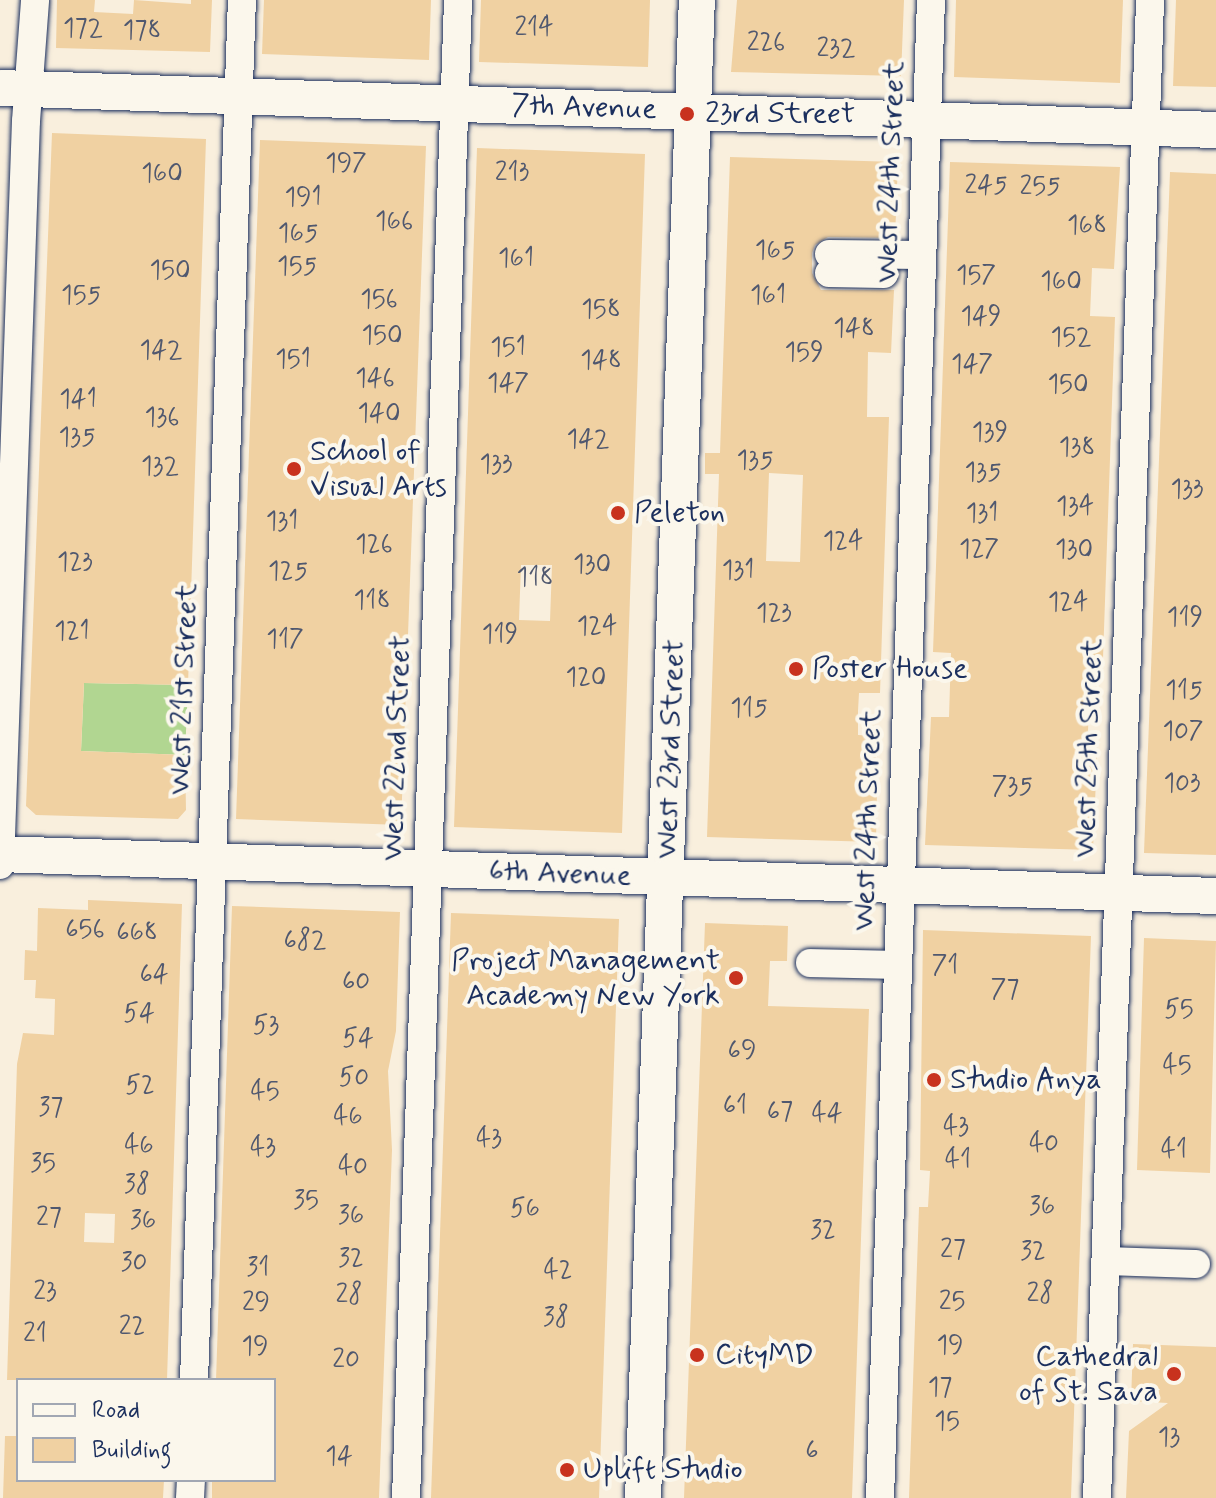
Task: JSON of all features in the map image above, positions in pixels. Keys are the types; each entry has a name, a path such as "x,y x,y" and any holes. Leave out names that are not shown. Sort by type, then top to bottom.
{"main road":[{"name":"West 23rd Street","path":"643,1498 697,0"},
{"name":"7th Avenue","path":"15,88 1216,130"},
{"name":"6th Avenue","path":"0,854 1216,896"}],"street":[{"path":"0,865 15,88 35,0"},
{"name":"West 21st Street","path":"194,1378 242,0"},
{"name":"West 22nd Street","path":"406,1498 458,0"},
{"name":"West 24th Street","path":"880,1498 931,0"},
{"name":"West 25th Street","path":"1097,1498 1150,0"},
{"path":"829,264 921,264"},
{"path":"810,963 897,965"},
{"path":"1106,1261 1196,1264"}],"green space":[{"path":"84,683 188,685 185,755 81,751"}],"building":[{"path":"57,0 95,0 94,12 133,14 134,0 191,4 191,0 212,0 210,52 56,48"},
{"path":"264,0 431,0 429,60 262,54"},
{"path":"481,0 650,0 648,67 479,62"},
{"path":"737,0 904,0 901,76 731,72"},
{"path":"956,0 1123,0 1120,83 954,77"},
{"path":"1176,0 1216,0 1216,87 1173,86"},
{"path":"52,133 206,139 188,685 84,683 81,751 185,755 186,810 178,819 36,815 26,806"},
{"path":"260,140 426,146 401,825 236,819"},
{"path":"477,148 645,154 622,833 454,827","holes":["521,565 552,565 550,621 519,620"]},
{"path":"730,157 898,162 895,238 828,237 815,245 812,253 812,273 821,290 894,290 891,353 868,352 867,417 889,417 880,693 859,693 858,711 858,735 878,736 876,842 707,837 719,474 705,474 705,453 720,453","holes":["769,473 803,475 800,562 766,561"]},
{"path":"950,162 1120,167 1114,269 1092,268 1090,316 1115,317 1103,658 1091,658 1088,731 1098,731 1093,850 925,845 931,717 949,717 951,653 933,652"},
{"path":"1170,172 1216,174 1216,855 1144,853"},
{"path":"88,900 182,904 167,1378 7,1380 17,1064 23,1033 54,1035 55,999 35,998 36,980 24,980 25,950 37,951 38,908 88,910","holes":["85,1213 115,1214 114,1243 84,1242"]},
{"path":"232,906 400,912 396,1031 388,1071 392,1150 379,1498 212,1498 212,1482 276,1482 276,1378 216,1378"},
{"path":"451,913 619,919 599,1498 431,1498"},
{"path":"705,923 788,926 787,961 770,961 768,1006 869,1009 852,1498 684,1498"},
{"path":"923,930 1091,936 1071,1498 909,1498 919,1207 928,1207 930,1171 920,1170"},
{"path":"1144,938 1216,941 1210,1173 1137,1170"},
{"path":"1133,1344 1216,1347 1216,1498 1126,1498 1129,1431 1168,1403 1131,1401"},
{"path":"5,1436 16,1436 16,1482 164,1482 163,1498 3,1498"}],"place":[{"name":"23rd Street","path":"687,114"},
{"name":"School of Visual Arts","path":"294,469"},
{"name":"Peleton","path":"618,513"},
{"name":"Poster House","path":"796,669"},
{"name":"Project Management Academy New York","path":"736,978"},
{"name":"Studio Anya","path":"934,1080"},
{"name":"CityMD","path":"697,1355"},
{"name":"Cathedral of St. Sava","path":"1174,1374"},
{"name":"Uplift Studio","path":"567,1470"}]}
